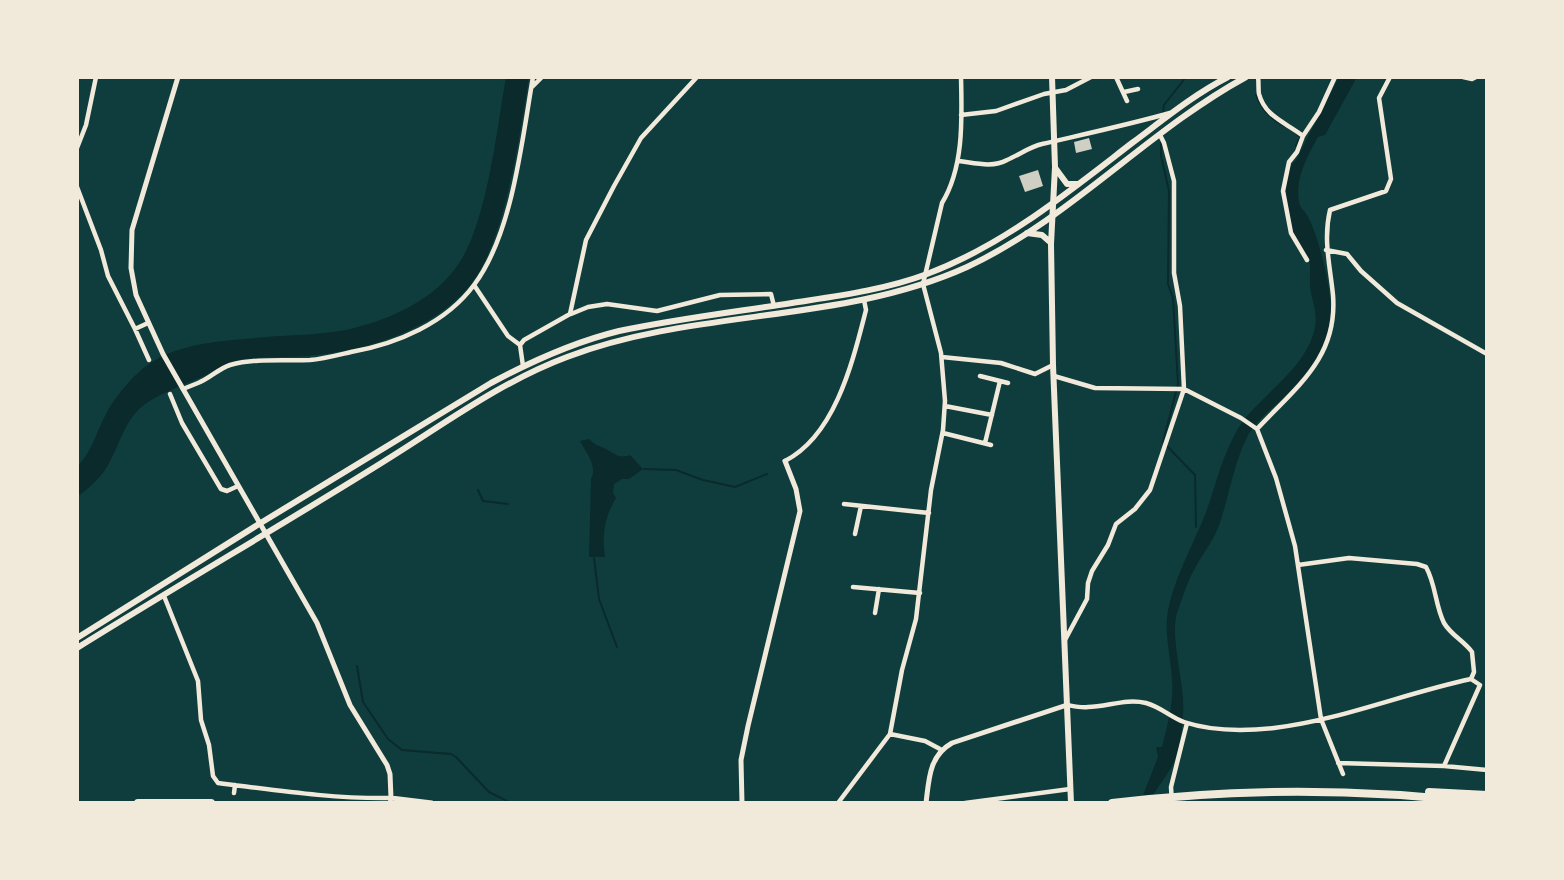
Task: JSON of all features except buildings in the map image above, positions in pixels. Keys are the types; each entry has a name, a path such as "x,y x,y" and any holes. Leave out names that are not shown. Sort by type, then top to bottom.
{"highway":[{"path":"1112,803 1247,793 1448,792 1487,795"},
{"path":"1370,793 1484,803"},
{"path":"138,803 211,803"}],"main road":[{"path":"1052,77 1055,167 1051,244 1053,376 1071,803"},
{"path":"77,638 259,524 523,366 566,347 618,332 863,291 925,274 985,247 1031,220 1171,113 1228,77"},
{"path":"77,648 495,391 567,357 666,331 864,300 923,284 979,261 1027,233 1197,106 1247,77"},
{"path":"1055,167 1067,184 1078,184"},
{"path":"1027,233 1042,234 1051,244"}],"street":[{"path":"77,148 86,125 96,77"},
{"path":"178,77 132,230 131,268 136,295 165,358 317,623 357,718 387,765 391,801"},
{"path":"182,386 200,383 228,366 245,362 313,359 356,352 392,341 433,322 450,309 474,285 485,268 501,229 519,154 533,77"},
{"path":"531,87 542,77"},
{"path":"570,314 586,240 614,186 641,138 697,77"},
{"path":"838,803 890,734 902,670 916,619 931,491 943,433 945,406 942,357 923,284 942,203 959,161 961,77"},
{"path":"961,115 996,111 1066,90 1091,77"},
{"path":"1116,77 1127,101"},
{"path":"1258,77 1259,93 1265,108 1275,118 1303,136"},
{"path":"1307,260 1291,233 1283,191 1289,162 1319,112 1335,77"},
{"path":"1257,429 1296,389 1324,353 1334,318 1326,250 1330,210 1386,191 1390,187 1379,98 1390,77"},
{"path":"1463,77 1476,77"},
{"path":"1124,92 1138,89"},
{"path":"959,161 994,165 1006,162 1023,151 1171,113"},
{"path":"1064,642 1087,599 1092,571 1108,545 1116,524 1135,509 1150,490 1184,389 1180,306 1174,273 1174,181 1159,134"},
{"path":"77,187 78,198 101,250 108,276 149,360"},
{"path":"1326,250 1347,254 1397,303 1487,354"},
{"path":"474,285 508,336 520,345 523,366"},
{"path":"520,345 528,336 570,314 607,304 657,311 720,296 771,294 774,306"},
{"path":"742,803 741,760 800,511 796,489 785,461 797,454 817,432 844,386 866,310 864,300"},
{"path":"135,329 148,323"},
{"path":"942,357 1001,363 1035,374 1053,365"},
{"path":"980,376 1009,383"},
{"path":"1053,376 1095,388 1184,389 1257,429 1280,489 1298,565 1321,719 1343,774"},
{"path":"943,433 988,444 1000,381"},
{"path":"170,394 182,423 221,489 227,491 238,486"},
{"path":"945,406 992,415"},
{"path":"844,504 929,513"},
{"path":"855,534 861,506"},
{"path":"1298,565 1349,558 1426,567 1432,576 1438,609 1446,626 1472,652 1474,672 1471,679"},
{"path":"853,587 920,593"},
{"path":"874,613 879,589"},
{"path":"163,596 198,681 201,720 209,745 215,780 218,783 308,794 432,803"},
{"path":"926,803 930,771 940,749 1067,705 1087,708 1136,701 1163,709 1169,716 1186,723 1244,730 1275,728 1321,719 1471,679 1480,685 1444,765"},
{"path":"1175,800 1171,787 1186,723"},
{"path":"890,734 926,741 940,749"},
{"path":"1338,763 1444,765 1487,770"},
{"path":"234,785 234,793"},
{"path":"965,803 1070,789"}],"water":[{"path":"506,77 529,77 509,188 501,218 480,270 453,303 420,325 383,341 325,354 239,360 159,396 136,412 104,471 77,497 77,467 87,454 107,412 131,380 162,356 206,343 358,327 410,307 440,285 463,257 479,217"},
{"path":"1339,77 1357,77 1325,135 1318,137 1310,152 1300,176 1298,193 1300,204 1312,225 1325,268 1331,312 1327,335 1304,376 1257,423 1247,437 1218,528 1187,585 1175,620 1183,703 1179,744 1175,759 1150,803 1140,803 1158,757 1156,747 1162,747 1170,712 1172,688 1167,617 1177,580 1206,513 1223,460 1236,432 1248,415 1297,364 1305,353 1315,327 1309,261 1291,226 1286,201 1287,178"},
{"path":"589,439 617,455 630,455 643,469 629,479 622,479 614,484 613,493 616,498 605,527 605,557 589,557 593,469 580,441"}],"waterway":[{"path":"1163,113 1164,105 1186,77"},
{"path":"1256,95 1267,113 1284,126"},
{"path":"1295,132 1300,137 1296,146"},
{"path":"1161,139 1161,156 1169,191 1168,284 1173,298 1178,384 1163,442 1195,475 1196,527"},
{"path":"644,469 676,470 703,480 735,487 767,474"},
{"path":"478,490 483,501 508,504"},
{"path":"594,558 599,599 617,647"},
{"path":"357,666 363,702 388,739 402,750 451,754 489,792 511,803"}]}
